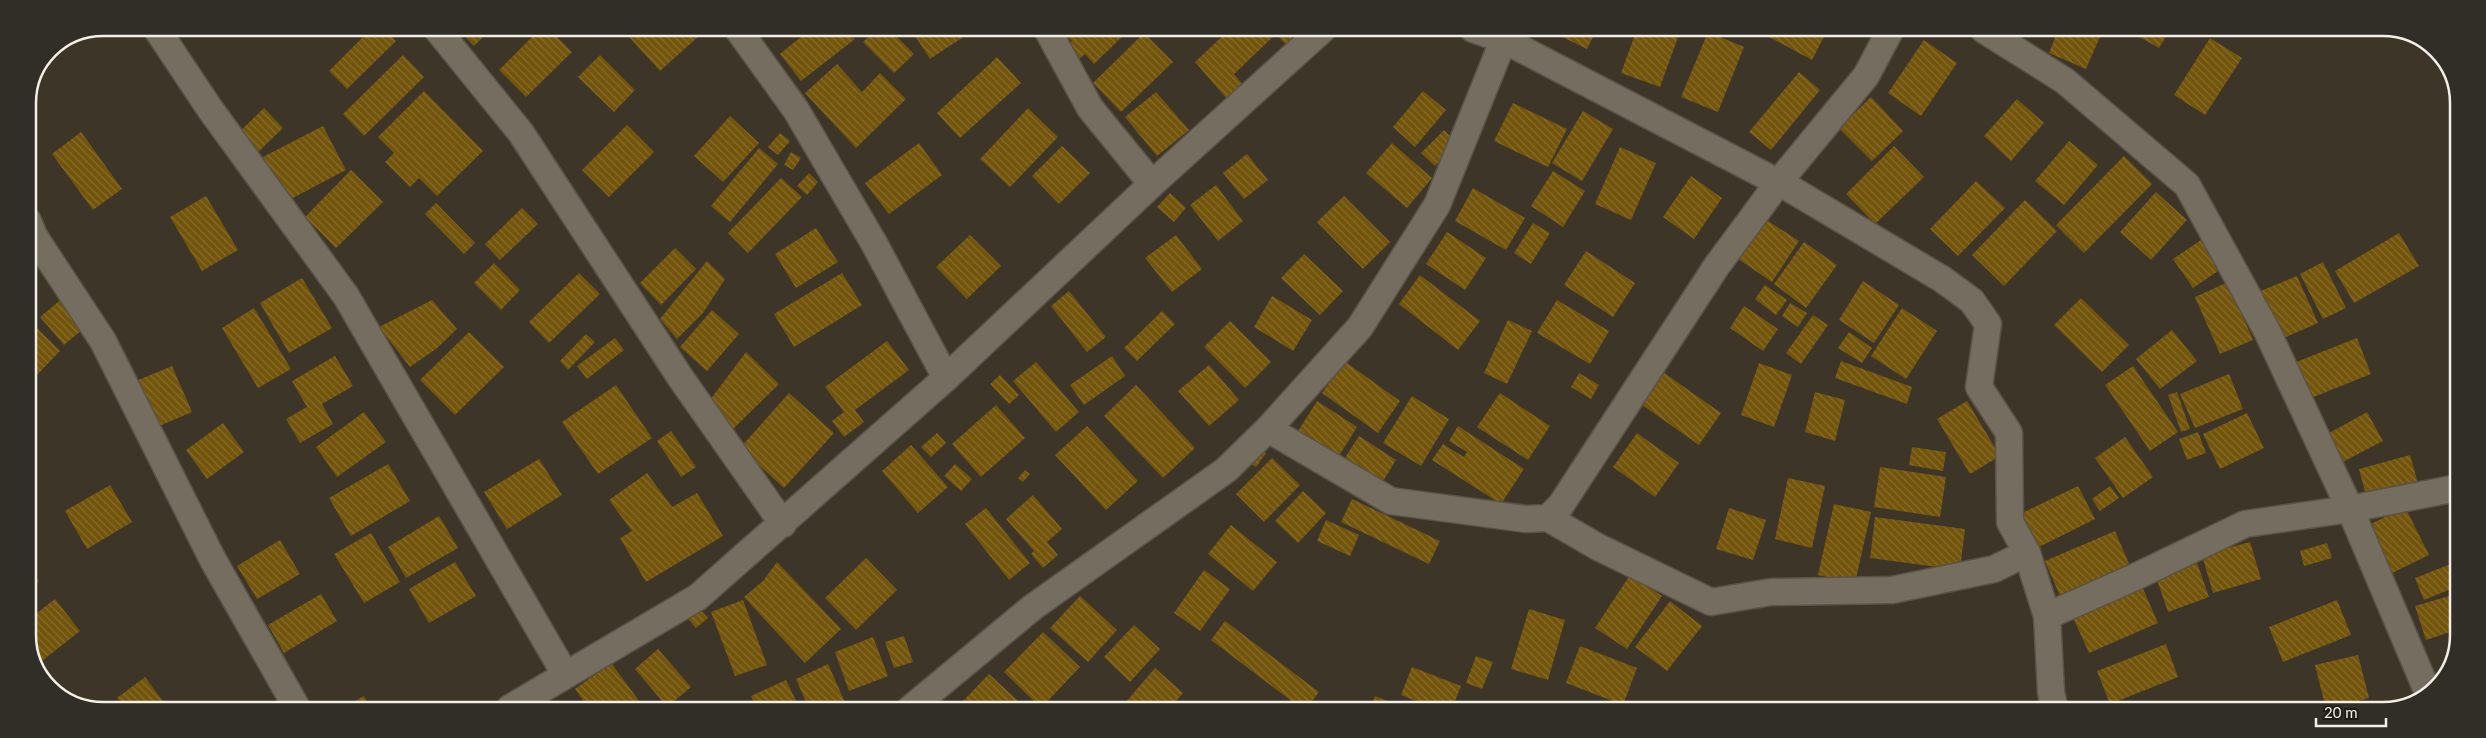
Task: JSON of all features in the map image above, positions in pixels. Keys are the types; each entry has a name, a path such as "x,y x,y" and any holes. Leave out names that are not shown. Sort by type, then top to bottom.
{"street":[{"path":"161,36 210,109 346,296 565,674"},
{"path":"442,36 521,133 680,377 783,524"},
{"path":"743,36 801,119 875,245 946,378"},
{"path":"1051,36 1090,108 1152,184"},
{"path":"520,702 698,597 783,524 946,378 1152,184 1315,36"},
{"path":"919,702 1033,608 1226,470 1268,429 1360,327 1437,205 1505,36"},
{"path":"1510,36 1778,183 1942,278 1972,301 1988,324 1980,387 2009,433 2010,522 2027,553 2047,616 2053,702"},
{"path":"1548,518 1561,505 1716,267 1778,183 1866,76 1888,36"},
{"path":"1994,36 2065,81 2187,185 2267,331 2350,509 2425,687"},
{"path":"36,239 103,341 213,560 294,702"},
{"path":"1268,429 1391,501 1526,519 1548,518 1598,547 1711,602 1771,592 1892,590 1994,569 2027,553"},
{"path":"2047,616 2135,578 2245,524 2350,509 2450,489"}],"building":[{"path":"364,36 391,36 396,41 347,89 329,71"},
{"path":"465,36 484,36 474,46"},
{"path":"533,36 556,36 572,52 526,97 499,70"},
{"path":"628,36 699,36 660,71"},
{"path":"802,36 853,36 855,39 801,81 780,54"},
{"path":"869,36 896,36 914,54 894,73 863,42"},
{"path":"915,36 965,36 930,59"},
{"path":"1067,36 1123,36 1094,64 1085,54 1077,61 1065,46 1072,41"},
{"path":"1141,36 1147,36 1173,62 1121,112 1093,83"},
{"path":"1223,36 1274,36 1234,74 1243,85 1227,99 1195,62"},
{"path":"1278,36 1302,36 1289,48"},
{"path":"1560,36 1594,36 1587,49"},
{"path":"1634,36 1678,36 1660,87 1621,73"},
{"path":"1706,36 1718,36 1744,47 1718,112 1681,97"},
{"path":"1767,36 1824,36 1812,60"},
{"path":"2056,36 2100,36 2086,69 2049,53"},
{"path":"2138,36 2166,36 2159,48"},
{"path":"2210,38 2242,58 2205,115 2174,95"},
{"path":"1924,40 1957,63 1921,116 1888,93"},
{"path":"403,55 424,77 364,136 343,114"},
{"path":"600,55 635,90 614,112 578,77"},
{"path":"997,57 1021,83 960,138 937,113"},
{"path":"837,64 862,92 880,73 906,99 856,148 805,93"},
{"path":"1799,72 1820,90 1771,150 1749,132"},
{"path":"424,91 483,151 437,196 419,178 410,187 385,162 394,153 378,137"},
{"path":"1423,91 1446,110 1415,147 1393,127"},
{"path":"1156,92 1189,130 1157,156 1125,117"},
{"path":"1871,97 1903,131 1872,161 1839,128"},
{"path":"2017,99 2044,123 2011,161 1984,136"},
{"path":"1513,103 1567,129 1548,167 1494,141"},
{"path":"264,108 283,128 253,157 234,137"},
{"path":"1028,108 1058,137 1010,187 980,159"},
{"path":"1583,111 1613,129 1582,181 1552,163"},
{"path":"730,116 759,143 723,182 694,156"},
{"path":"627,125 654,152 609,197 582,170"},
{"path":"323,126 346,170 287,201 263,157"},
{"path":"1444,130 1457,143 1435,166 1421,153"},
{"path":"81,132 122,189 93,210 52,154"},
{"path":"780,133 790,141 778,155 768,147"},
{"path":"2069,141 2098,165 2064,205 2035,181"},
{"path":"919,143 942,175 889,214 865,183"},
{"path":"1392,143 1432,178 1407,208 1366,173"},
{"path":"1062,146 1090,173 1059,204 1032,176"},
{"path":"1894,146 1924,177 1875,224 1846,194"},
{"path":"1620,147 1656,163 1631,220 1595,204"},
{"path":"759,148 778,164 730,222 711,206"},
{"path":"791,152 801,158 793,170 784,165"},
{"path":"1247,154 1268,180 1244,199 1223,173"},
{"path":"2124,156 2152,184 2084,253 2056,225"},
{"path":"351,170 383,202 336,248 305,217"},
{"path":"1553,171 1585,191 1563,227 1531,206"},
{"path":"809,173 818,182 807,195 797,186"},
{"path":"1691,176 1722,198 1694,239 1663,217"},
{"path":"781,178 802,197 748,253 728,233"},
{"path":"1976,181 2005,208 1958,256 1930,229"},
{"path":"1216,185 1243,221 1218,241 1190,205"},
{"path":"1473,188 1525,218 1506,250 1455,221"},
{"path":"2156,192 2187,220 2151,260 2120,232"},
{"path":"1170,193 1186,208 1174,222 1157,207"},
{"path":"206,196 238,250 202,271 170,217"},
{"path":"1344,196 1390,242 1363,269 1317,222"},
{"path":"2025,200 2057,231 2004,286 1972,255"},
{"path":"436,203 475,243 464,254 425,214"},
{"path":"522,208 538,224 500,260 485,244"},
{"path":"1765,219 1799,241 1772,282 1738,259"},
{"path":"1533,223 1550,233 1531,264 1514,253"},
{"path":"816,228 838,262 796,288 775,254"},
{"path":"1447,232 1486,258 1465,290 1426,264"},
{"path":"2399,233 2419,266 2354,303 2335,271"},
{"path":"970,235 1001,266 967,299 936,267"},
{"path":"1176,235 1202,269 1172,292 1145,258"},
{"path":"2201,240 2221,269 2193,288 2173,259"},
{"path":"1804,242 1837,265 1806,308 1774,284"},
{"path":"675,248 696,269 661,305 640,283"},
{"path":"1586,251 1635,283 1613,317 1564,285"},
{"path":"1304,254 1343,291 1320,315 1281,278"},
{"path":"707,261 725,279 703,313 677,339 660,319"},
{"path":"2323,262 2346,308 2323,319 2300,274"},
{"path":"494,263 520,290 501,310 474,283"},
{"path":"579,273 600,294 549,343 529,322"},
{"path":"842,273 862,305 794,347 774,314"},
{"path":"1420,275 1480,321 1458,350 1399,304"},
{"path":"2297,276 2318,323 2279,340 2258,292"},
{"path":"302,278 332,328 289,353 260,303"},
{"path":"1863,281 1899,305 1874,343 1839,320"},
{"path":"2228,282 2253,340 2220,354 2195,297"},
{"path":"1765,285 1787,300 1776,315 1755,299"},
{"path":"1069,291 1106,337 1087,352 1051,306"},
{"path":"1272,296 1312,320 1293,351 1254,327"},
{"path":"64,297 88,325 64,345 40,317"},
{"path":"2081,298 2129,345 2102,372 2054,325"},
{"path":"432,300 457,329 436,349 410,367 379,327"},
{"path":"1557,300 1609,331 1590,364 1537,333"},
{"path":"1790,303 1807,313 1798,327 1782,316"},
{"path":"1744,306 1778,329 1763,351 1730,328"},
{"path":"254,308 291,369 258,388 222,328"},
{"path":"1902,308 1937,331 1906,379 1871,356"},
{"path":"712,310 739,334 707,371 680,347"},
{"path":"1162,311 1175,324 1137,361 1124,348"},
{"path":"1813,315 1828,325 1801,364 1786,353"},
{"path":"1508,320 1532,331 1507,384 1484,373"},
{"path":"1230,321 1271,362 1245,388 1204,347"},
{"path":"36,327 60,351 36,376"},
{"path":"2172,330 2197,361 2160,389 2136,359"},
{"path":"469,332 504,367 455,415 420,380"},
{"path":"1849,332 1872,348 1862,363 1838,348"},
{"path":"586,334 595,342 568,370 560,361"},
{"path":"615,338 624,350 587,379 577,366"},
{"path":"2357,338 2371,374 2306,400 2291,364"},
{"path":"887,341 909,370 855,410 864,422 844,437 832,421 844,412 825,387"},
{"path":"746,352 779,384 729,433 707,404"},
{"path":"335,356 353,386 322,404 333,424 300,443 286,419 307,407 292,381"},
{"path":"1112,356 1125,376 1084,405 1070,385"},
{"path":"1344,361 1400,401 1378,433 1322,393"},
{"path":"1841,361 1912,387 1907,404 1835,378"},
{"path":"1036,362 1079,412 1056,432 1013,381"},
{"path":"1759,363 1792,375 1774,427 1741,415"},
{"path":"1209,365 1239,400 1209,426 1178,391"},
{"path":"172,366 192,412 157,427 136,381"},
{"path":"2133,366 2178,432 2150,451 2105,385"},
{"path":"1660,370 1721,413 1699,445 1638,402"},
{"path":"1579,373 1599,385 1591,399 1571,387"},
{"path":"2229,374 2243,409 2195,428 2180,394"},
{"path":"1000,375 1019,395 1009,404 990,384"},
{"path":"616,385 652,438 598,474 562,422"},
{"path":"1136,385 1195,448 1163,478 1104,416"},
{"path":"1815,392 1845,400 1835,441 1805,432"},
{"path":"2177,392 2190,429 2181,432 2168,395"},
{"path":"789,393 834,433 784,488 740,448"},
{"path":"1500,393 1550,426 1528,460 1477,427"},
{"path":"1412,396 1449,419 1421,466 1383,443"},
{"path":"1317,401 1357,427 1337,459 1297,433"},
{"path":"1967,401 2000,456 1970,474 1937,419"},
{"path":"996,405 1025,438 981,477 952,444"},
{"path":"364,412 386,442 337,477 316,447"},
{"path":"2367,412 2383,441 2339,464 2324,436"},
{"path":"2247,413 2264,448 2220,469 2203,434"},
{"path":"223,423 244,452 207,479 186,450"},
{"path":"1087,426 1138,481 1106,510 1055,455"},
{"path":"1458,426 1524,469 1501,504 1432,460 1443,444 1464,457 1467,452 1449,441"},
{"path":"671,431 696,467 681,477 657,441"},
{"path":"2198,432 2206,453 2187,460 2179,439"},
{"path":"937,433 946,443 931,457 921,447"},
{"path":"1637,433 1679,463 1655,497 1613,467"},
{"path":"1359,436 1396,460 1380,486 1343,461"},
{"path":"2125,437 2153,477 2123,498 2095,458"},
{"path":"911,445 948,487 918,513 882,471"},
{"path":"1256,446 1266,453 1256,467 1246,460"},
{"path":"1912,447 1946,452 1943,471 1909,465"},
{"path":"2410,455 2420,490 2368,503 2359,469"},
{"path":"1272,458 1300,485 1264,522 1236,494"},
{"path":"539,459 562,495 507,529 484,492"},
{"path":"388,464 410,501 351,536 329,498"},
{"path":"955,464 972,479 961,491 944,476"},
{"path":"1880,467 1946,477 1940,517 1874,507"},
{"path":"1025,470 1030,474 1023,482 1018,478"},
{"path":"647,473 672,507 697,493 723,536 646,582 620,538 632,531 609,500"},
{"path":"1788,478 1825,486 1812,548 1775,539"},
{"path":"110,485 132,522 87,549 65,511"},
{"path":"2078,486 2095,519 2035,549 2018,515"},
{"path":"2110,486 2119,498 2100,511 2092,499"},
{"path":"1303,491 1326,513 1298,543 1275,521"},
{"path":"1033,495 1062,529 1047,542 1058,555 1043,568 1031,554 1034,551 1006,519"},
{"path":"1352,499 1440,541 1429,564 1341,522"},
{"path":"1834,504 1871,512 1855,583 1818,575"},
{"path":"2405,507 2429,555 2390,574 2367,526"},
{"path":"986,508 1030,563 1009,580 965,524"},
{"path":"1729,508 1766,520 1753,560 1716,549"},
{"path":"439,516 458,548 406,578 388,547"},
{"path":"1875,517 1965,529 1960,570 1870,558"},
{"path":"1326,520 1359,535 1350,556 1317,541"},
{"path":"1231,525 1277,562 1253,591 1208,554"},
{"path":"2115,531 2133,573 2063,603 2045,561"},
{"path":"371,533 400,582 364,603 334,554"},
{"path":"280,540 300,574 257,599 237,566"},
{"path":"2250,542 2261,579 2213,593 2202,555"},
{"path":"2327,543 2332,558 2304,566 2300,551"},
{"path":"866,558 897,590 856,630 825,598"},
{"path":"2196,560 2209,597 2168,612 2155,574"},
{"path":"455,562 476,596 429,623 409,589"},
{"path":"777,562 841,629 805,663 744,597 763,581"},
{"path":"2450,564 2450,589 2424,600 2415,578"},
{"path":"1204,570 1230,589 1200,631 1174,613"},
{"path":"1630,575 1662,596 1627,649 1595,628"},
{"path":"2140,582 2158,623 2089,653 2071,613"},
{"path":"321,594 337,621 284,653 268,625"},
{"path":"1080,596 1117,630 1088,662 1050,628"},
{"path":"2450,596 2450,632 2426,640 2415,606"},
{"path":"55,599 80,631 41,661 36,640 36,614"},
{"path":"743,600 767,665 735,676 711,612"},
{"path":"2337,600 2351,635 2283,662 2269,627"},
{"path":"1670,601 1702,626 1667,671 1635,647"},
{"path":"695,604 708,618 696,628 684,614"},
{"path":"1529,609 1565,620 1548,680 1511,669"},
{"path":"1225,621 1319,692 1311,702 1293,702 1211,640"},
{"path":"1134,625 1160,649 1130,682 1104,657"},
{"path":"1043,632 1080,667 1047,702 1035,702 1004,672"},
{"path":"904,636 913,662 894,668 885,642"},
{"path":"873,637 888,676 849,691 835,652"},
{"path":"2166,644 2178,677 2115,702 2109,702 2097,671"},
{"path":"1580,646 1637,668 1624,702 1615,702 1566,683"},
{"path":"658,649 691,687 673,702 663,702 635,669"},
{"path":"2358,655 2369,698 2353,702 2324,702 2315,665"},
{"path":"1476,656 1493,662 1482,689 1466,683"},
{"path":"611,663 640,702 584,702 575,689"},
{"path":"828,664 845,702 806,702 796,679"},
{"path":"1412,667 1461,686 1455,702 1418,702 1401,695"},
{"path":"1155,668 1183,693 1175,702 1126,702"},
{"path":"989,674 1019,702 964,702 963,701"},
{"path":"145,677 164,702 120,702 117,698"},
{"path":"786,680 797,702 754,702 751,696"},
{"path":"364,696 368,702 354,702"},
{"path":"1375,696 1389,702 1373,702"}]}
